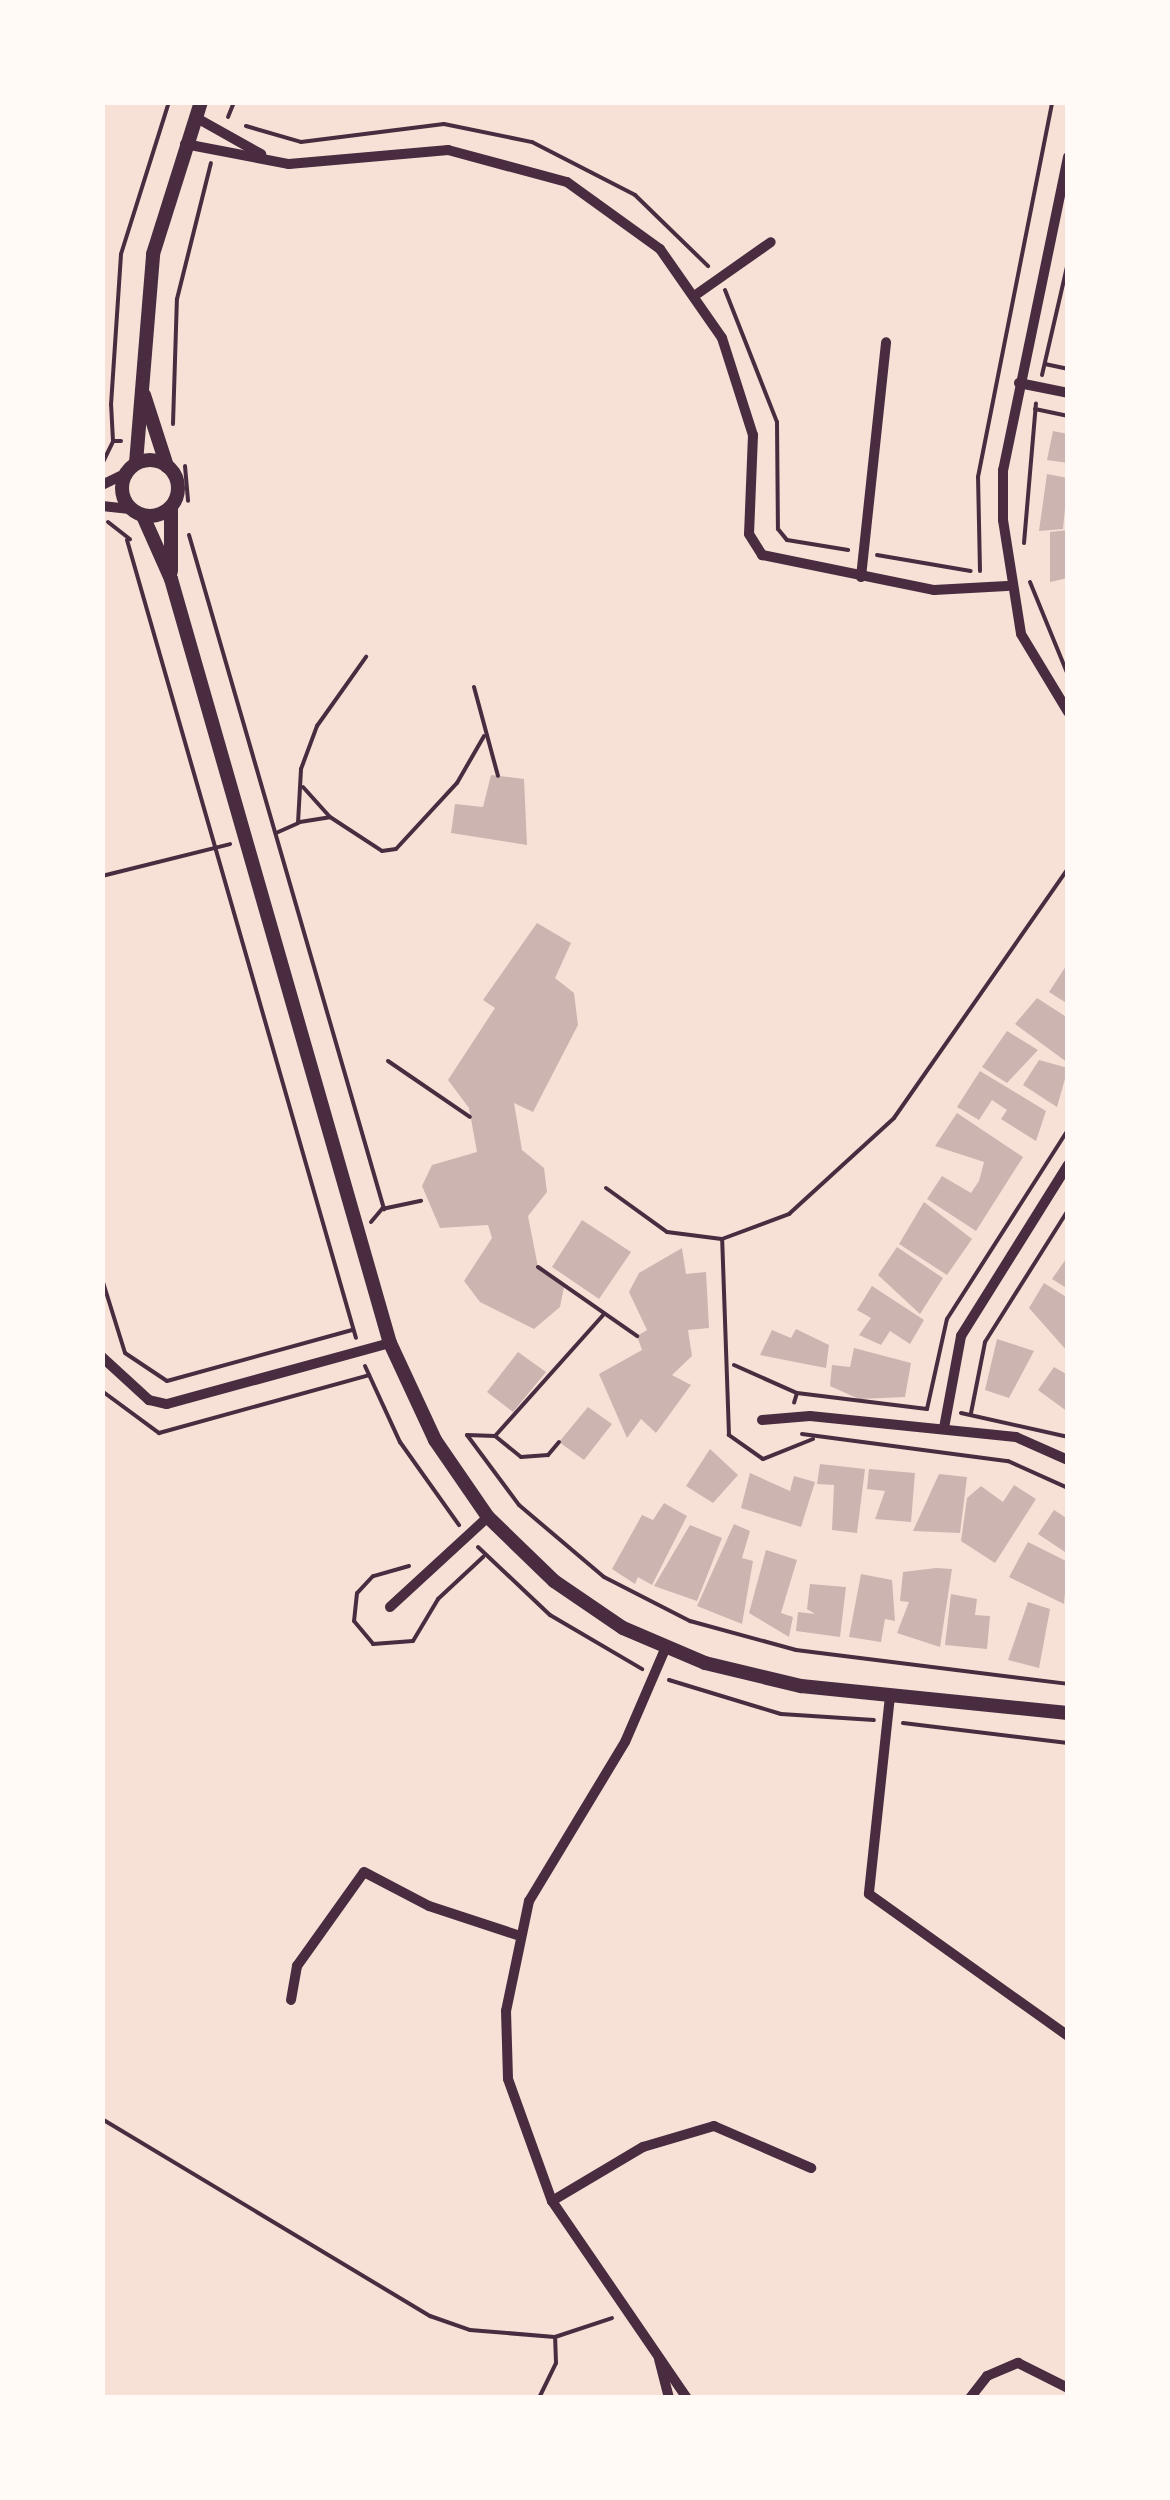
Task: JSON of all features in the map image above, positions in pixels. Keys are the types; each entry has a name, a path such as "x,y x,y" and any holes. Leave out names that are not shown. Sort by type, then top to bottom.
{"street":[{"path":"271,160 222,132 198,110 153,254 138,440 130,469 136,512 171,578 390,1343 434,1440 488,1517 554,1581 666,1646 801,1686 1068,1713"},
{"path":"185,144 309,164 412,149 508,160 618,212 697,294 744,388 754,435 753,545 779,562 861,576 976,593 1006,586"},
{"path":"1068,157 1003,470 1006,586 1021,634 1068,712"},
{"path":"697,294 770,242"},
{"path":"861,576 886,342"},
{"path":"1019,383 1068,393"},
{"path":"143,389 167,466 178,486 171,578"},
{"path":"102,484 130,469 167,466"},
{"path":"102,506 136,512 179,508"},
{"path":"944,1428 960,1336 1068,1165"},
{"path":"102,1357 149,1400 167,1404 390,1343"},
{"path":"762,1420 944,1428 1016,1436 1068,1460"},
{"path":"390,1607 488,1517"},
{"path":"666,1646 616,1759 529,1900 506,2010 508,2078 552,2201 623,2314 687,2398"},
{"path":"890,1696 869,1894 1068,2036"},
{"path":"291,2000 298,1966 364,1872 429,1906 520,1936"},
{"path":"552,2201 643,2147 714,2126 811,2168"},
{"path":"658,2358 669,2398"},
{"path":"970,2398 987,2376 1018,2364 1068,2388"}],"path":[{"path":"102,464 112,442 122,254 169,102"},
{"path":"222,132 234,102"},
{"path":"227,119 302,142 444,124 532,142 634,195 719,279 767,382 780,452 778,529 787,540 983,571 978,477 1052,102"},
{"path":"179,508 175,437 180,282 216,150"},
{"path":"1026,558 1024,477 1039,387 1068,262"},
{"path":"1044,364 1068,369"},
{"path":"1035,409 1068,416"},
{"path":"158,438 175,437"},
{"path":"112,442 138,440"},
{"path":"187,526 384,1209"},
{"path":"127,540 360,1351 400,1442 468,1536 550,1614 654,1674 781,1714 887,1721 1068,1743"},
{"path":"1028,574 1068,675"},
{"path":"298,822 317,726 366,657"},
{"path":"474,687 484,736 498,776"},
{"path":"303,787 330,817 382,851 396,849 457,782 484,736"},
{"path":"276,833 298,822 330,817"},
{"path":"102,876 148,872 245,840"},
{"path":"606,1188 667,1232 722,1239 789,1214 894,1118 1068,870"},
{"path":"388,1061 470,1117"},
{"path":"357,1227 384,1209 421,1200"},
{"path":"970,1413 986,1342 1068,1210"},
{"path":"722,1239 732,1365"},
{"path":"538,1267 637,1336"},
{"path":"102,1278 125,1353 167,1381 353,1329"},
{"path":"496,1436 604,1314"},
{"path":"102,1391 158,1432 369,1374"},
{"path":"558,1442 548,1455 521,1457 496,1436 467,1435 519,1505 604,1577 690,1621 796,1650 1068,1684"},
{"path":"102,2119 430,2316 470,2330 555,2337 623,2314"},
{"path":"539,2398 556,2363 555,2337"}],"building":[{"path":"1053,431 1068,434 1068,463 1047,460"},
{"path":"1047,474 1068,478 1063,529 1039,531"},
{"path":"1068,530 1068,578 1050,582 1050,532"},
{"path":"491,775 524,779 527,845 451,833 455,804 483,807"},
{"path":"537,923 571,943 555,978 574,993 578,1025 533,1112 514,1103 522,1150 544,1168 547,1192 528,1216 538,1267 564,1287 560,1307 534,1329 480,1302 464,1281 492,1238 488,1225 440,1228 422,1186 432,1165 477,1152 469,1108 448,1080 495,1008 483,1000"},
{"path":"1068,963 1068,1004 1049,992"},
{"path":"1037,998 1068,1018 1068,1063 1015,1024"},
{"path":"1007,1031 1038,1050 1007,1083 982,1067"},
{"path":"1039,1060 1068,1068 1057,1107 1023,1085"},
{"path":"980,1071 1046,1111 1036,1141 1001,1119 1007,1110 992,1100 979,1120 957,1107"},
{"path":"957,1113 1023,1157 976,1231 927,1199 942,1176 971,1193 979,1181 984,1162 935,1146"},
{"path":"924,1202 972,1239 947,1275 899,1244"},
{"path":"582,1220 631,1252 599,1299 552,1267"},
{"path":"897,1247 943,1278 920,1314 878,1275"},
{"path":"682,1248 686,1274 706,1272 709,1328 688,1330 692,1356 672,1375 691,1385 656,1433 641,1419 627,1438 599,1374 642,1350 637,1336 647,1330 629,1292 639,1273"},
{"path":"1068,1256 1068,1289 1052,1279"},
{"path":"1044,1283 1068,1298 1068,1352 1029,1308"},
{"path":"872,1286 924,1320 910,1344 890,1331 881,1345 859,1335 871,1318 857,1310"},
{"path":"796,1329 829,1345 826,1368 760,1355 772,1330 791,1338"},
{"path":"997,1339 1034,1351 1009,1398 985,1390"},
{"path":"854,1348 911,1363 905,1397 859,1399 830,1386 832,1365 850,1367"},
{"path":"518,1352 546,1372 513,1412 487,1392"},
{"path":"1054,1367 1068,1375 1068,1412 1038,1390"},
{"path":"588,1407 612,1424 584,1460 559,1442"},
{"path":"710,1449 738,1475 713,1503 686,1486"},
{"path":"820,1464 865,1469 857,1533 832,1530 834,1485 817,1484"},
{"path":"869,1469 915,1473 911,1522 875,1519 885,1491 867,1489"},
{"path":"750,1473 790,1491 794,1476 815,1482 801,1527 741,1508"},
{"path":"939,1474 967,1477 960,1533 913,1531"},
{"path":"1014,1485 1036,1499 995,1563 961,1541 967,1498 981,1486 1003,1502"},
{"path":"664,1503 687,1516 652,1585 638,1577 635,1584 612,1569 642,1515 653,1520"},
{"path":"1054,1510 1068,1519 1068,1554 1038,1534"},
{"path":"734,1524 750,1531 742,1558 753,1561 742,1624 697,1606"},
{"path":"690,1525 722,1538 697,1601 654,1586"},
{"path":"1028,1542 1068,1562 1064,1604 1009,1577"},
{"path":"766,1550 797,1560 781,1613 793,1617 789,1637 749,1613"},
{"path":"952,1569 940,1647 897,1633 909,1602 900,1601 903,1572"},
{"path":"861,1574 892,1580 895,1621 885,1619 881,1642 849,1637"},
{"path":"810,1584 846,1587 840,1637 796,1631 798,1612 815,1614 807,1609"},
{"path":"951,1594 977,1599 975,1615 990,1616 987,1649 945,1645"},
{"path":"1028,1602 1050,1609 1039,1668 1008,1660"}]}
